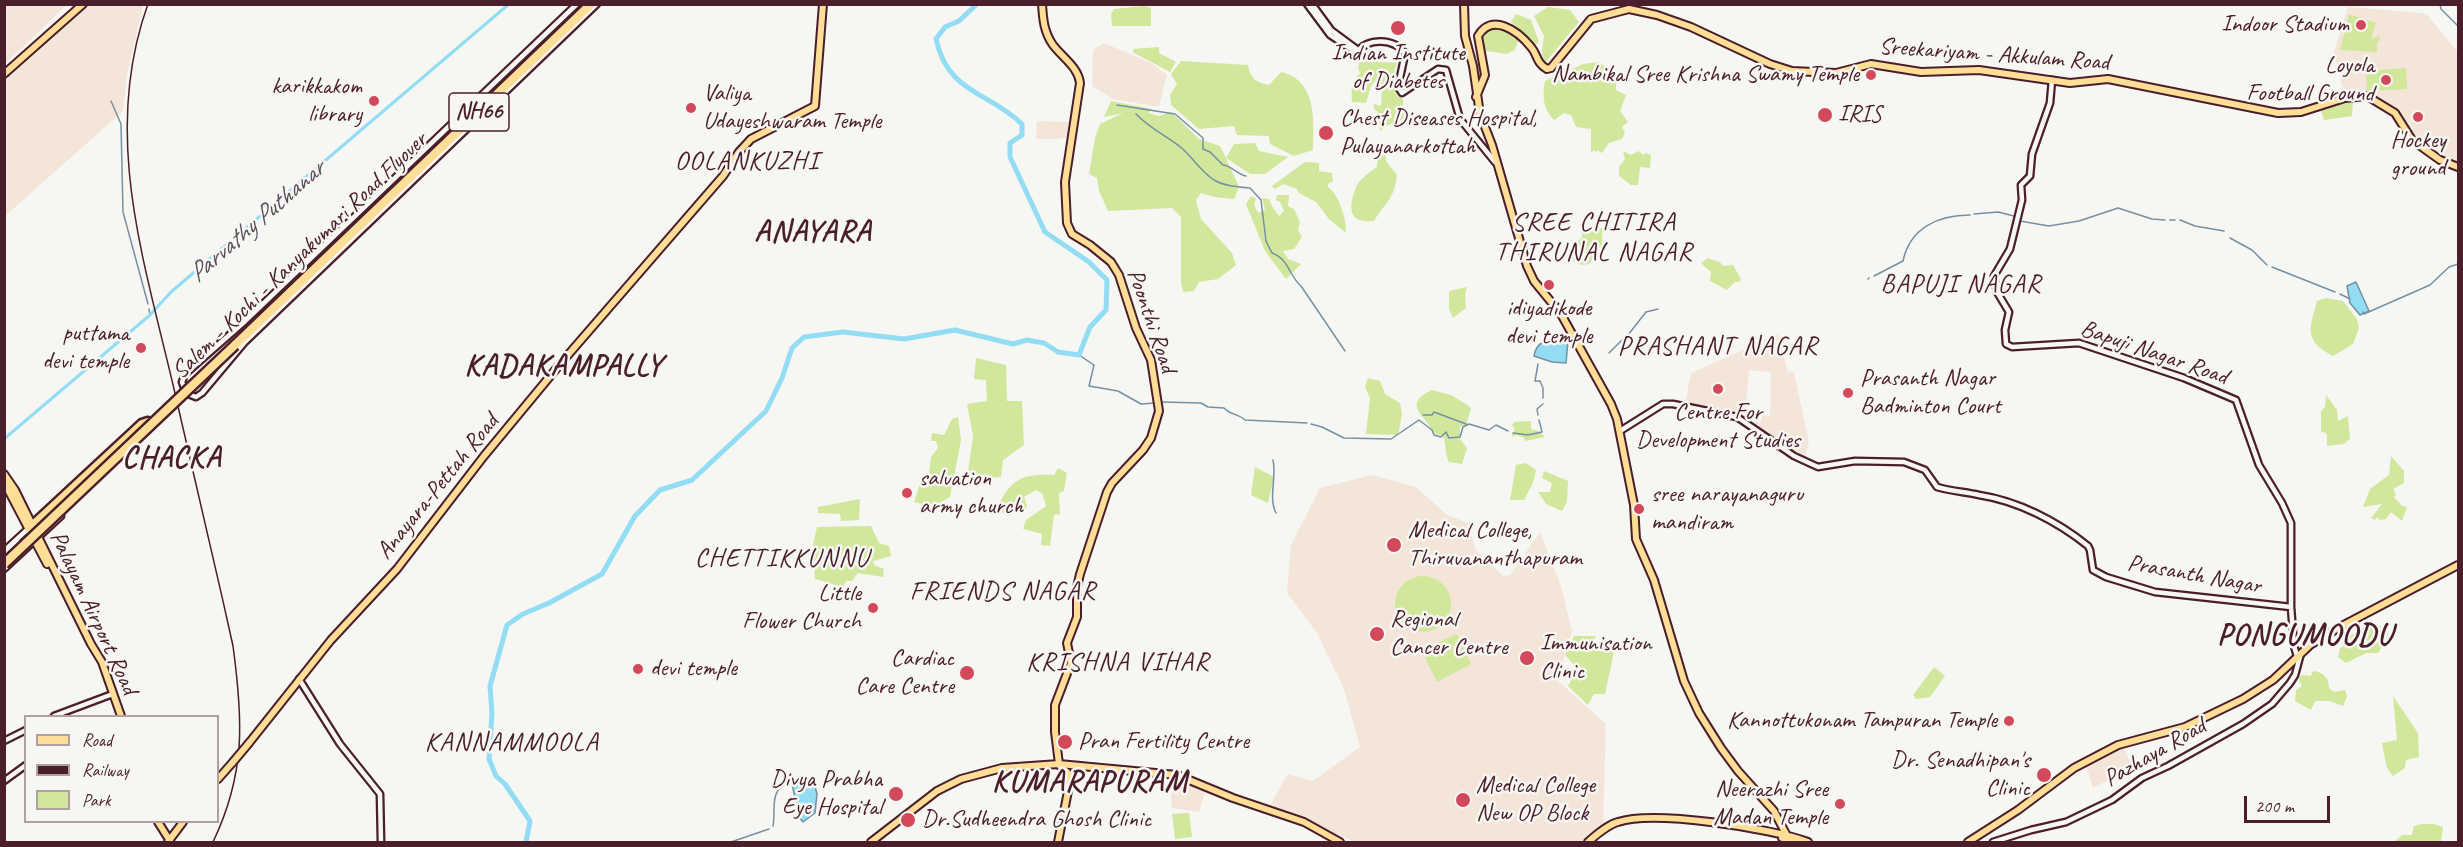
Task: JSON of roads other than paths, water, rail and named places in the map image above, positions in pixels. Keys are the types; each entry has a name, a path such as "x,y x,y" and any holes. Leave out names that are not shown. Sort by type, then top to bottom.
{"highway":[{"name":"Salem - Kochi - Kanyakumari Road Flyover","path":"34,534 125,450 584,4"},
{"name":"Salem - Kochi - Kanyakumari Road Flyover","path":"34,534 148,422 591,4"},
{"path":"34,534 52,507 100,461 142,424 148,422"},
{"path":"65,512 120,460 125,450"},
{"name":"NH66","path":"4,557 34,534"},
{"name":"NH66","path":"4,564 34,534"}],"main road":[{"path":"4,72 81,4"},
{"name":"Anayara-Pettah Road","path":"219,778 331,640 397,569 484,456 723,176 739,152 751,139 815,106 823,4"},
{"name":"Poonthi Road","path":"1042,4 1046,33 1054,46 1077,72 1080,83 1065,182 1067,223 1072,234 1111,262 1119,275 1136,328 1151,360 1159,414 1143,450 1112,483 1107,492 1080,574 1077,587 1077,616 1067,643 1071,663 1055,705 1054,732 1059,764"},
{"path":"1464,4 1465,36 1473,66 1476,97 1528,270 1562,314 1611,404 1620,430 1634,505 1636,539 1654,580 1684,681 1699,713 1728,758 1796,840"},
{"name":"Sreekariyam - Akkulam Road","path":"1476,97 1485,75 1478,36 1482,29 1497,24 1506,26 1533,48 1539,64 1547,69 1551,68 1591,19 1629,9 1657,15 1690,27 1770,64 1792,71 1836,73 1871,64 1921,72 1971,70 2074,83 2108,79 2278,113 2301,112 2345,98 2367,96 2395,113 2412,140 2440,160 2458,167"},
{"path":"4,474 34,534"},
{"path":"4,482 11,487"},
{"name":"Palayam Airport Road","path":"34,534 101,669 118,715"},
{"name":"Palayam Airport Road","path":"34,534 102,662 118,715"},
{"path":"1970,843 2065,774 2110,748 2185,727 2243,699 2273,680 2299,653 2340,627 2458,565"},
{"path":"1058,843 1070,786 1067,770 1059,764"},
{"path":"872,843 937,791 961,779 1002,768 1059,764 1178,775 1233,798 1304,822 1340,843"},
{"path":"1069,777 1085,768"},
{"path":"1590,843 1620,824 1648,822 1735,829 1785,836 1808,843"},
{"path":"161,823 171,840 182,823"},
{"path":"1782,825 1785,836"}],"street":[{"path":"577,4 243,324 184,374 182,382 186,393 196,397 202,393 244,343 597,4"},
{"path":"1307,4 1330,35 1357,51"},
{"path":"1312,4 1330,30 1357,51"},
{"path":"1357,51 1364,45 1378,42 1395,43 1402,48 1405,57 1398,87 1402,93 1438,69 1446,70 1460,119 1496,162"},
{"name":"Bapuji Nagar Road","path":"2052,80 2050,103 2031,154 2030,176 2021,185 2022,200 2010,249 1994,276 1997,292 2009,312 2005,330 2008,346 2079,343 2184,378 2236,400 2259,465 2282,502 2291,524 2292,607"},
{"name":"Prasanth Nagar","path":"1620,430 1663,404 1673,404 1737,417 1794,456 1818,467 1856,461 1904,462 1925,470 1937,488 1980,495 2018,506 2046,519 2075,536 2091,550 2092,567 2096,572 2126,585 2191,597 2292,607 2294,645 2299,653"},
{"path":"4,569 34,534 65,512"},
{"path":"4,551 19,538 34,534"},
{"path":"4,557 19,538"},
{"name":"Pazhaya Road","path":"1993,843 2031,830 2066,822 2106,803 2142,778 2243,724 2272,704 2290,683 2295,675 2299,653"},
{"path":"299,679 340,744 380,794 381,843"},
{"path":"59,715 110,695"},
{"path":"4,741 24,731"},
{"path":"4,781 24,766"}],"water":[{"path":"2356,282 2369,311 2360,315 2350,303 2347,286"},
{"path":"1562,339 1568,341 1566,363 1552,362 1534,356 1540,344"},
{"path":"813,778 817,794 815,813 803,822 799,817 791,779"}],"waterway":[{"name":"Parvathy Puthanar","path":"4,439 150,315 171,292 509,4"},
{"path":"526,842 530,821 505,784 496,776 489,759 492,713 490,686 507,625 523,614 549,603 602,574 635,516 660,490 692,480 766,411 782,378 792,348 804,337 843,332 904,339 955,330 1013,344 1027,340 1044,343 1058,352 1079,355 1090,327 1106,310 1107,280 1089,262 1045,232 1010,157 1010,143 1022,135 1022,124 960,81 950,71 942,57 936,39 945,27 959,21 977,4"},
{"path":"2440,4 2441,9 2458,26"},
{"path":"111,101 121,124 123,212 148,304"},
{"path":"1117,105 1175,114 1203,138 1203,149 1210,152 1223,165 1246,176"},
{"path":"1136,114 1184,150 1214,180 1227,185 1250,188 1261,200 1266,241 1272,253 1285,263 1345,351"},
{"path":"2020,221 2049,226 2079,221 2118,208 2152,219 2165,220"},
{"path":"1974,214 1998,212 2014,216"},
{"path":"1874,276 1903,261 1912,240 1927,226 1947,218 1970,215"},
{"path":"2170,220 2175,220"},
{"path":"2180,220 2195,226 2224,231"},
{"path":"2230,238 2252,250 2267,265"},
{"path":"2363,312 2364,314 2430,285 2449,267 2458,264"},
{"path":"2272,267 2335,292"},
{"path":"2340,294 2350,299"},
{"name":"Parvathy Puthanar","path":"149,309 150,315"},
{"path":"1628,335 1646,312 1658,309"},
{"path":"1609,353 1625,337"},
{"path":"1079,355 1094,365 1089,386 1118,391 1141,404 1155,403"},
{"path":"1538,364 1535,381 1540,381 1543,398"},
{"path":"1161,402 1201,403 1208,407 1224,408 1245,420 1307,423"},
{"path":"1538,415 1537,409 1543,404"},
{"path":"1423,415 1432,415 1434,412 1466,424"},
{"path":"1311,424 1344,438 1391,439 1419,420 1432,430 1434,435 1441,437 1446,432 1449,438 1460,437 1463,427 1469,424 1489,430 1496,425 1508,431"},
{"path":"1513,433 1528,435 1542,432 1539,420"},
{"path":"1273,460 1273,501 1276,513"},
{"path":"773,826 775,796 781,787 787,784"},
{"path":"731,842 769,829"}],"railway":[{"path":"148,4 134,53 128,101 128,149 132,197 140,245 233,646 239,698 239,746 236,769 224,817 213,842"}],"place":[{"name":"Indoor Stadium","path":"2361,25"},
{"name":"Indian Institute of Diabetes","path":"1398,28"},
{"name":"Nambikal Sree Krishna Swamy Temple","path":"1871,75"},
{"name":"Loyola Football Ground","path":"2386,80"},
{"name":"karikkakom library","path":"374,101"},
{"name":"Valiya Udayeshwaram Temple","path":"691,108"},
{"name":"IRIS","path":"1825,115"},
{"name":"Hockey ground","path":"2418,117"},
{"name":"Chest Diseases Hospital, Pulayanarkottah","path":"1326,133"},
{"name":"idiyadikode devi temple","path":"1549,285"},
{"name":"puttama devi temple","path":"141,348"},
{"name":"Centre For Development Studies","path":"1718,389"},
{"name":"Prasanth Nagar Badminton Court","path":"1848,393"},
{"name":"salvation army church","path":"907,493"},
{"name":"sree narayanaguru mandiram","path":"1639,509"},
{"name":"Medical College, Thiruvananthapuram","path":"1394,545"},
{"name":"Little Flower Church","path":"873,608"},
{"name":"Regional Cancer Centre","path":"1377,634"},
{"name":"Immunisation Clinic","path":"1527,658"},
{"name":"devi temple","path":"638,669"},
{"name":"Cardiac Care Centre","path":"967,673"},
{"name":"Kannottukonam Tampuran Temple","path":"2009,721"},
{"name":"Pran Fertility Centre","path":"1065,742"},
{"name":"Dr. Senadhipan's Clinic","path":"2044,775"},
{"name":"Divya Prabha Eye Hospital","path":"896,794"},
{"name":"Medical College New OP Block","path":"1463,800"},
{"name":"Neerazhi Sree Madan Temple","path":"1840,804"},
{"name":"Dr.Sudheendra Ghosh Clinic","path":"908,820"}],"district":[{"name":"OOLANKUZHI","path":"747,162"},
{"name":"ANAYARA","path":"813,233"},
{"name":"SREE CHITIRA THIRUNAL NAGAR","path":"1594,238"},
{"name":"BAPUJI NAGAR","path":"1961,285"},
{"name":"PRASHANT NAGAR","path":"1718,347"},
{"name":"KADAKAMPALLY","path":"564,367"},
{"name":"CHACKA","path":"172,459"},
{"name":"CHETTIKKUNNU","path":"782,559"},
{"name":"FRIENDS NAGAR","path":"1003,592"},
{"name":"PONGUMOODU","path":"2305,636"},
{"name":"KRISHNA VIHAR","path":"1118,663"},
{"name":"KANNAMMOOLA","path":"512,743"},
{"name":"KUMARAPURAM","path":"1090,783"}]}
